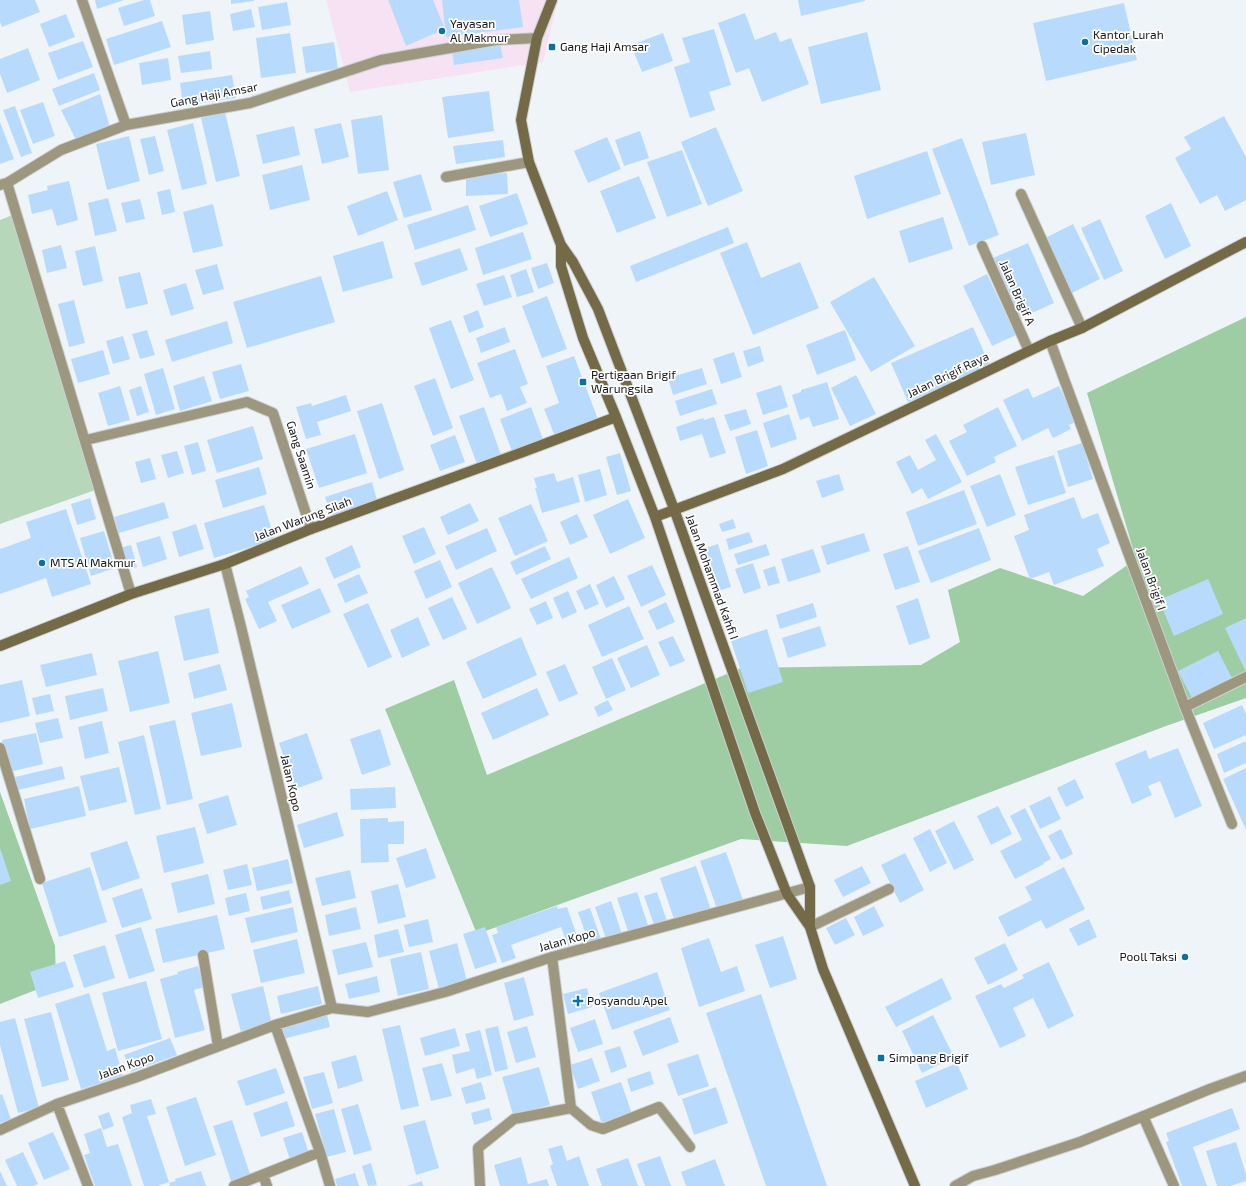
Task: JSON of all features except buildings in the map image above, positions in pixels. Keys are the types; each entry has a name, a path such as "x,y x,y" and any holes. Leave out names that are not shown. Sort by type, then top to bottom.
{"main road":[{"name":"Jalan Mohammad Kahfi I","path":"552,0 537,38 521,120 529,162 561,245 573,262 598,309 674,509 810,887 810,927 823,969 915,1186"},
{"name":"Jalan Brigif Raya","path":"655,517 783,469 1028,351 1082,328 1246,242"},
{"name":"Jalan Mohammad Kahfi I","path":"561,245 561,266 583,338 655,517 755,814 787,894 810,927"},
{"name":"Jalan Warung Silah","path":"0,646 131,594 225,564 311,529 616,417"}],"street":[{"path":"82,0 126,125"},
{"name":"Gang Haji Amsar","path":"3,184 60,150 126,125 250,103 381,60 496,40 537,38"},
{"path":"446,177 529,162"},
{"path":"3,184 86,440 131,594"},
{"path":"1021,194 1082,328"},
{"name":"Jalan Brigif A","path":"982,246 1028,351"},
{"name":"Jalan Brigif I","path":"1050,341 1185,707 1232,824"},
{"name":"Gang Saamin","path":"86,440 247,402 273,413 311,529"},
{"name":"Jalan Kopo","path":"225,564 332,1008"},
{"path":"1185,707 1246,677"},
{"path":"0,748 40,879"},
{"name":"Jalan Kopo","path":"0,1130 58,1104 137,1077 275,1025 332,1008 368,1012 445,992 552,957 810,887"},
{"path":"810,927 889,889"},
{"path":"203,955 218,1046"},
{"path":"552,957 571,1108 591,1125 603,1129 659,1107 690,1147"},
{"path":"275,1025 320,1152 330,1186"},
{"path":"955,1186 973,1176 1080,1142 1210,1089 1246,1076"},
{"path":"58,1104 88,1186"},
{"path":"480,1186 478,1148 514,1119 571,1108"},
{"path":"1143,1116 1174,1186"},
{"path":"234,1186 320,1152"},
{"path":"263,1175 266,1186"}],"shaded area":[{"name":"Yayasan Al Makmur","path":"326,0 558,0 543,62 350,92"}],"green space":[{"path":"15,214 76,431 98,489 0,524 0,220"},
{"path":"1246,317 1246,698 1166,726 847,846 741,839 477,934 385,709 454,680 487,775 741,668 921,665 960,642 948,590 1000,568 1083,596 1136,559 1087,393"},
{"path":"0,792 55,946 56,982 0,1004"}],"place":[{"name":"Yayasan Al Makmur","path":"442,31"},
{"name":"Kantor Lurah Cipedak","path":"1085,42"},
{"name":"Gang Haji Amsar","path":"552,47"},
{"name":"Pertigaan Brigif Warungsila","path":"583,382"},
{"name":"MTS Al Makmur","path":"42,563"},
{"name":"Pooll Taksi","path":"1185,957"},
{"name":"Posyandu Apel","path":"578,1001"},
{"name":"Simpang Brigif","path":"881,1058"}]}
